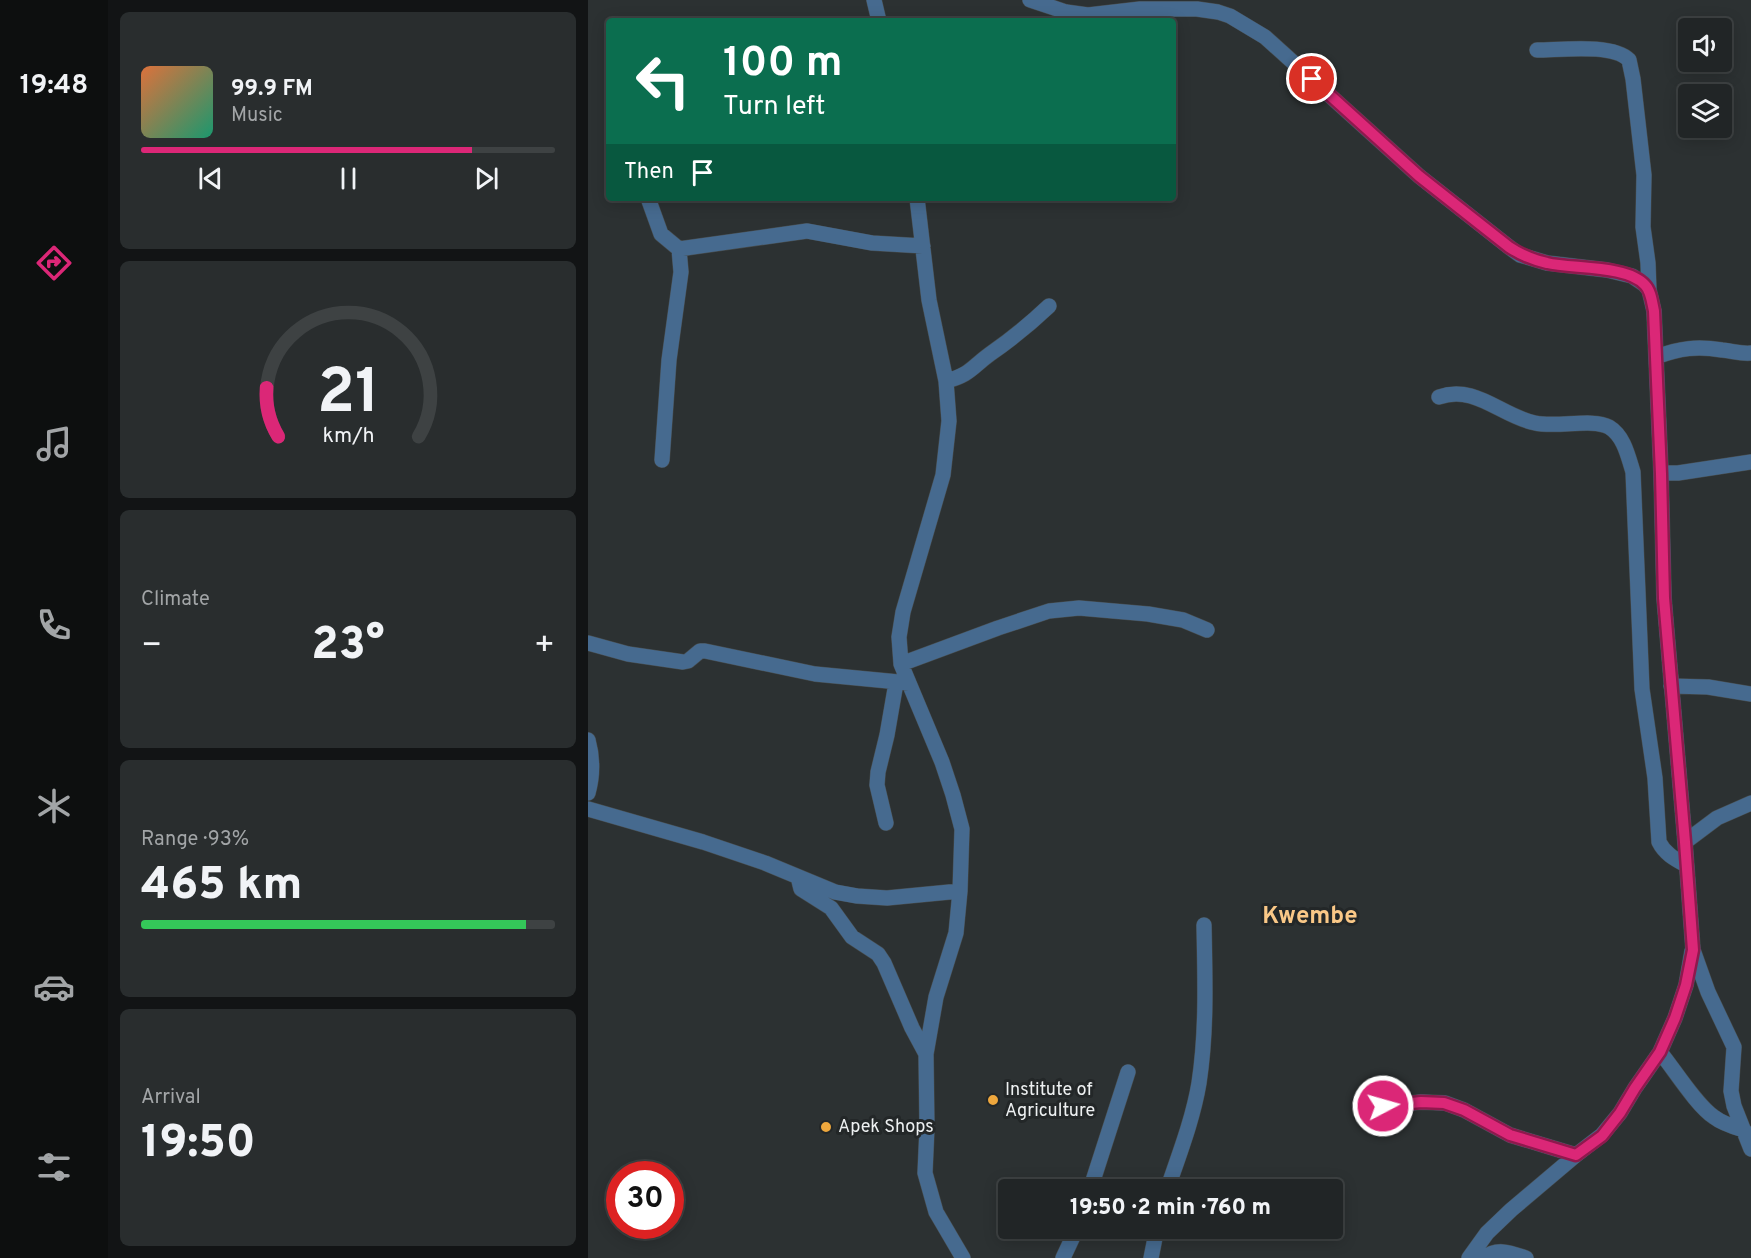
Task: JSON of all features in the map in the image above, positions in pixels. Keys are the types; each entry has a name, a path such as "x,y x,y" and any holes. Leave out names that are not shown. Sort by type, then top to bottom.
{"street":[{"path":"874,0 878,18"},
{"path":"1030,0 1066,12 1088,15 1140,9 1197,9 1230,16 1265,37 1419,176 1520,255 1547,263 1621,273 1640,280 1649,290"},
{"path":"1537,50 1605,50 1620,54 1629,60 1633,79 1644,176 1643,227 1649,290 1654,311 1664,598 1693,950 1708,992 1734,1047 1731,1091 1734,1106 1751,1149"},
{"path":"649,201 661,234 679,249 681,272 669,360 662,460"},
{"path":"917,201 928,300 946,381 949,421 943,475 903,612 899,637 903,683 942,762 962,829 956,933 936,997 926,1054 925,1173 936,1212 963,1258"},
{"path":"679,249 807,231 872,243 923,246"},
{"path":"946,381 958,378 975,368 987,356 1029,326 1049,306"},
{"path":"1656,357 1681,348 1724,350 1738,354 1751,353"},
{"path":"1439,397 1448,394 1468,394 1517,418 1548,425 1587,423 1607,426 1617,434 1626,449 1633,472 1641,689 1654,778 1659,842 1662,849 1686,865"},
{"path":"1661,474 1751,462"},
{"path":"901,664 959,641 1049,611 1079,608 1148,614 1183,620 1206,630"},
{"path":"588,643 628,654 683,662 688,661 700,651 705,651 815,674 903,683"},
{"path":"886,823 878,785 878,772 903,683"},
{"path":"1671,687 1708,687 1751,694"},
{"path":"588,740 592,755 592,778 588,793"},
{"path":"1685,842 1717,818 1751,803"},
{"path":"588,809 703,842 765,863 835,892 886,898 960,891"},
{"path":"798,877 801,889 831,908 852,937 879,954 926,1054"},
{"path":"1171,1179 1187,1129 1198,1084 1205,1029 1204,925"},
{"path":"1470,1258 1487,1233 1511,1209 1602,1136 1620,1113 1660,1052 1686,985 1693,950"},
{"path":"1660,1052 1712,1116 1744,1130"},
{"path":"1094,1179 1128,1072"},
{"path":"1383,1106 1421,1102 1444,1103 1464,1110 1510,1135 1576,1155"},
{"path":"1063,1258 1072,1239"},
{"path":"1151,1258 1155,1239"},
{"path":"1484,1258 1495,1251 1526,1258"}],"place":[{"name":"Institute of Agriculture","path":"993,1100"},
{"name":"Apek Shops","path":"826,1127"}],"district":[{"name":"Kwembe","path":"1310,917"}],"route":[{"path":"1312,79 1419,176 1520,255 1547,263 1607,270 1632,276 1649,290 1654,311 1664,598 1693,950 1686,985 1675,1018 1660,1052 1620,1113 1602,1136 1576,1155 1510,1135 1464,1110 1444,1103 1421,1102 1383,1106"}]}
